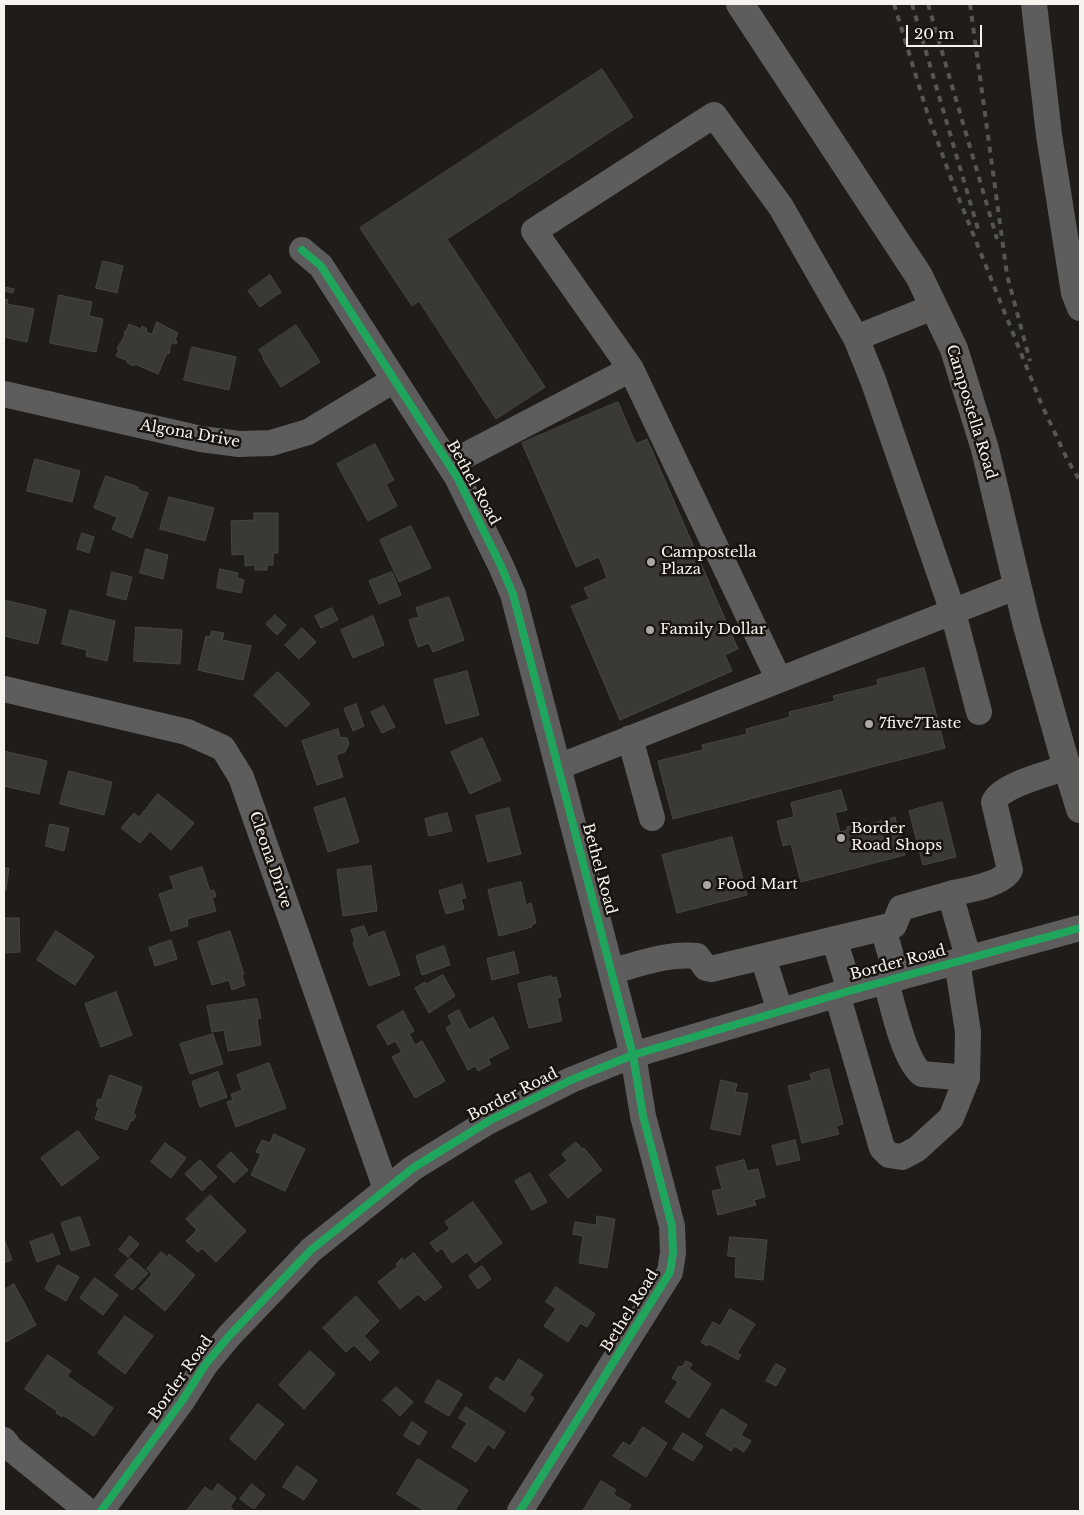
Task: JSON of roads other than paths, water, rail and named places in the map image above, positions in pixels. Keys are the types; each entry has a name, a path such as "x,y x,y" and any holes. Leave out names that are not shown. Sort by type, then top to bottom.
{"main road":[{"name":"Campostella Road","path":"740,4 919,276 954,350 985,449 1027,626 1080,809"}],"street":[{"path":"1034,4 1049,135 1074,293 1080,308"},
{"path":"779,680 632,370 534,231 714,115 781,207 856,338 873,380 953,612 979,712"},
{"name":"Bethel Road","path":"302,250 321,266 457,477 484,530 512,594 634,1055 643,1116 672,1226 673,1253 670,1272 520,1511"},
{"path":"856,338 933,307"},
{"path":"449,464 632,370"},
{"name":"Algona Drive","path":"4,394 201,439 239,444 271,443 308,432 394,380"},
{"path":"558,767 1018,586"},
{"name":"Cleona Drive","path":"4,690 187,732 223,748 241,777 386,1189"},
{"path":"630,738 652,818"},
{"path":"612,971 682,954 697,956 706,968 712,969 894,925 901,908 996,882 1007,876 1010,870 994,802 996,796 1007,788 1067,767"},
{"path":"834,939 844,992 882,1148 889,1154 902,1157 917,1149 951,1118 967,1078 968,1032 962,959 950,894"},
{"path":"883,928 906,1051 917,1070 922,1074 967,1078"},
{"name":"Border Road","path":"101,1511 182,1401 205,1365 229,1336 311,1250 412,1168 489,1121 571,1080 634,1055 844,992 1080,928"},
{"path":"763,957 780,1011"},
{"path":"4,1440 10,1448 88,1511"}],"railway":[{"path":"894,4 927,112 953,184 1041,403 1067,459 1080,481"},
{"path":"912,4 978,229"},
{"path":"928,4 997,239"},
{"path":"970,4 1007,275 1030,361"}],"place":[{"name":"Campostella Plaza","path":"651,562"},
{"name":"Family Dollar","path":"650,630"},
{"name":"7five7Taste","path":"869,724"},
{"name":"Border Road Shops","path":"841,838"},
{"name":"Food Mart","path":"707,885"}]}
